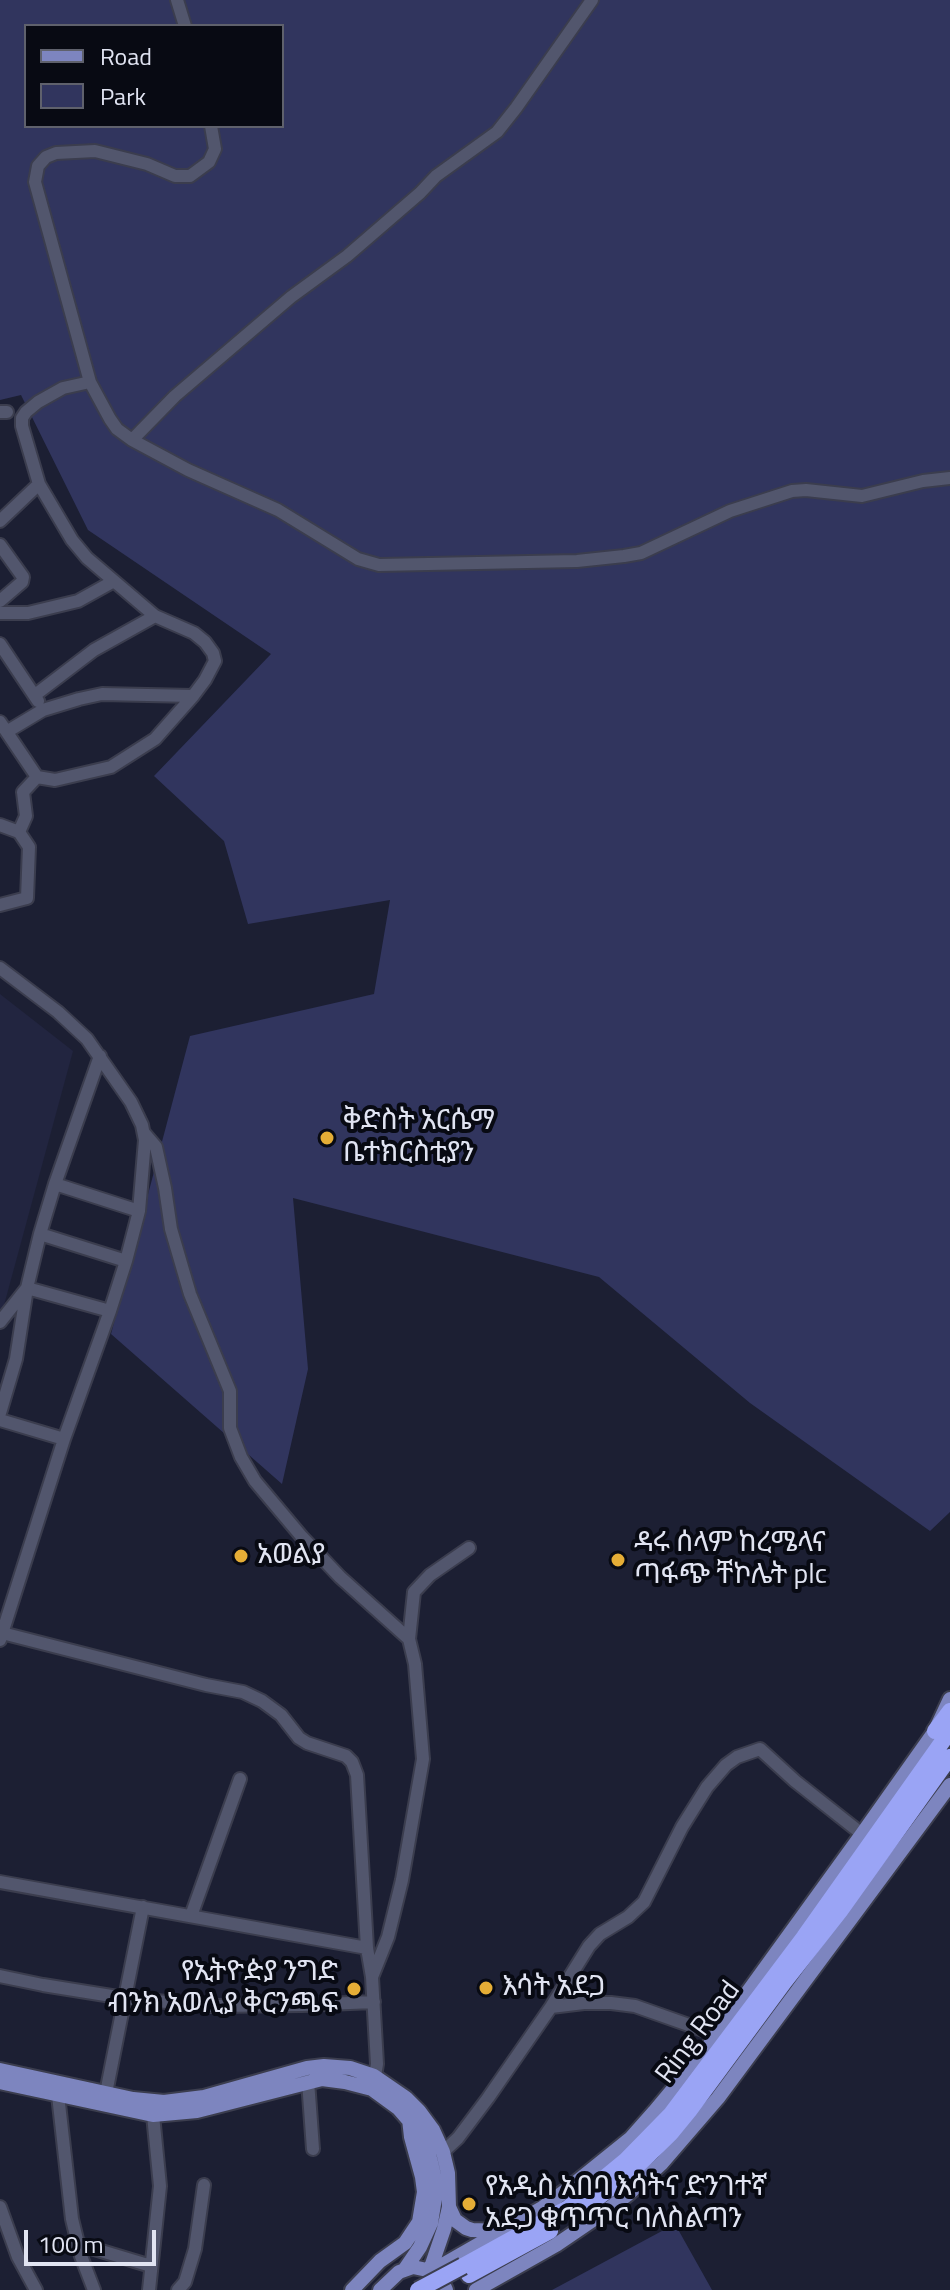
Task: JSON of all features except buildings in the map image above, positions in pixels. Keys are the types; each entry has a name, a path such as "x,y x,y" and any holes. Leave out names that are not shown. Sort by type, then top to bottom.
{"highway":[{"name":"Ring Road","path":"444,2290 567,2220 612,2188 671,2133 716,2077 914,1794 950,1711"},
{"name":"Ring Road","path":"418,2290 568,2208 643,2143 671,2114 914,1794 950,1757"}],"main road":[{"path":"431,2270 542,2208 631,2138 677,2087 717,2035 862,1834 942,1731 950,1699"},
{"name":"Ring Road","path":"476,2290 556,2245 603,2213 662,2163 718,2098 950,1785"},
{"path":"0,2070 149,2101 180,2101 241,2088 307,2068 350,2068 406,2098 433,2130 443,2152 448,2173 449,2207 431,2270"},
{"path":"0,2082 153,2115 197,2111 308,2081 322,2079 373,2083 409,2119 422,2137 432,2164 436,2192 431,2223 405,2269"},
{"path":"352,2290 380,2261 405,2243 419,2222 424,2192 409,2119"},
{"path":"449,2207 455,2220 466,2228 500,2231"},
{"path":"385,2288 399,2272 422,2267 431,2270 442,2281 444,2290"}],"street":[{"path":"177,0 184,24"},
{"path":"132,440 175,396 291,297 347,256 436,176 497,132 592,0"},
{"path":"211,128 215,149 209,162 190,176 175,176 147,164 95,151 56,153 46,157 38,166 35,182 90,382 117,429 132,440 188,470 278,510 358,559 379,565 577,561 624,556 641,553 730,511 792,491 862,496 923,481 950,478"},
{"path":"90,382 63,388 38,402 22,418 39,484 72,540 87,558 155,616 194,633 205,642 215,661 193,696 155,739 111,767 64,779 37,777 4,726 43,710 102,694 193,696"},
{"path":"0,521 39,484"},
{"path":"0,545 23,577 22,582 0,601"},
{"path":"0,613 28,613 78,601 114,581"},
{"path":"35,695 94,650 155,616"},
{"path":"0,644 43,710"},
{"path":"19,832 26,816 23,792 37,777"},
{"path":"0,825 19,832 29,847 29,894 25,900 0,905"},
{"path":"0,968 58,1012 87,1039 131,1102 145,1140 139,1211 126,1261 64,1439 1,1638 243,1692 281,1715 299,1738 346,1756 352,1762 357,1775 367,1948 374,2002 377,2064 373,2083"},
{"path":"0,1413 16,1359 27,1288 40,1234 100,1056"},
{"path":"144,1133 156,1147 171,1229 193,1302 230,1391 230,1428 241,1457 255,1481 302,1537 340,1577 409,1639"},
{"path":"55,1184 139,1211"},
{"path":"40,1234 126,1261"},
{"path":"27,1288 110,1311"},
{"path":"0,1322 27,1288"},
{"path":"0,1420 64,1439"},
{"path":"372,1977 388,1937 402,1880 423,1759 415,1664 409,1639 414,1592 430,1575 469,1548"},
{"path":"443,2152 472,2121 589,1946 600,1934 628,1917 644,1902 682,1827 707,1787 726,1765 737,1757 760,1749 862,1834"},
{"path":"191,1916 240,1779"},
{"path":"0,1882 367,1948"},
{"path":"106,2093 143,1907"},
{"path":"0,1976 124,1998 210,2006 374,2002"},
{"path":"551,2007 584,2003 635,2006 717,2035"},
{"path":"308,2081 313,2149"},
{"path":"58,2095 72,2219 94,2290"},
{"path":"149,2290 160,2186 153,2115"},
{"path":"178,2290 185,2282 195,2249 204,2185"},
{"path":"0,2207 18,2257 36,2290"},
{"path":"78,2244 151,2266"}],"shaded area":[{"path":"0,994 73,1051 0,1320"}],"green space":[{"path":"0,0 950,0 950,1512 930,1531 750,1403 599,1277 293,1198 308,1369 282,1484 111,1334 190,1036 374,994 390,900 248,924 224,841 154,776 271,654 88,530 21,395 0,400"},
{"path":"675,2224 712,2290 552,2290"}],"place":[{"name":"ቅድስት አርሴማ ቤተክርስቲያን","path":"327,1138"},
{"name":"አወልያ","path":"241,1556"},
{"name":"ዳሩ ሰላም ከረሜላና ጣፋጭ ቸኮሌት plc","path":"618,1560"},
{"name":"እሳት አደጋ","path":"486,1988"},
{"name":"የኢትዮዽያ ንግድ ብንክ አወሊያ ቅርንጫፍ","path":"354,1989"},
{"name":"የአዲስ አበባ እሳትና ድንገተኛ አደጋ ቁጥጥር ባለስልጣን","path":"469,2204"}]}
